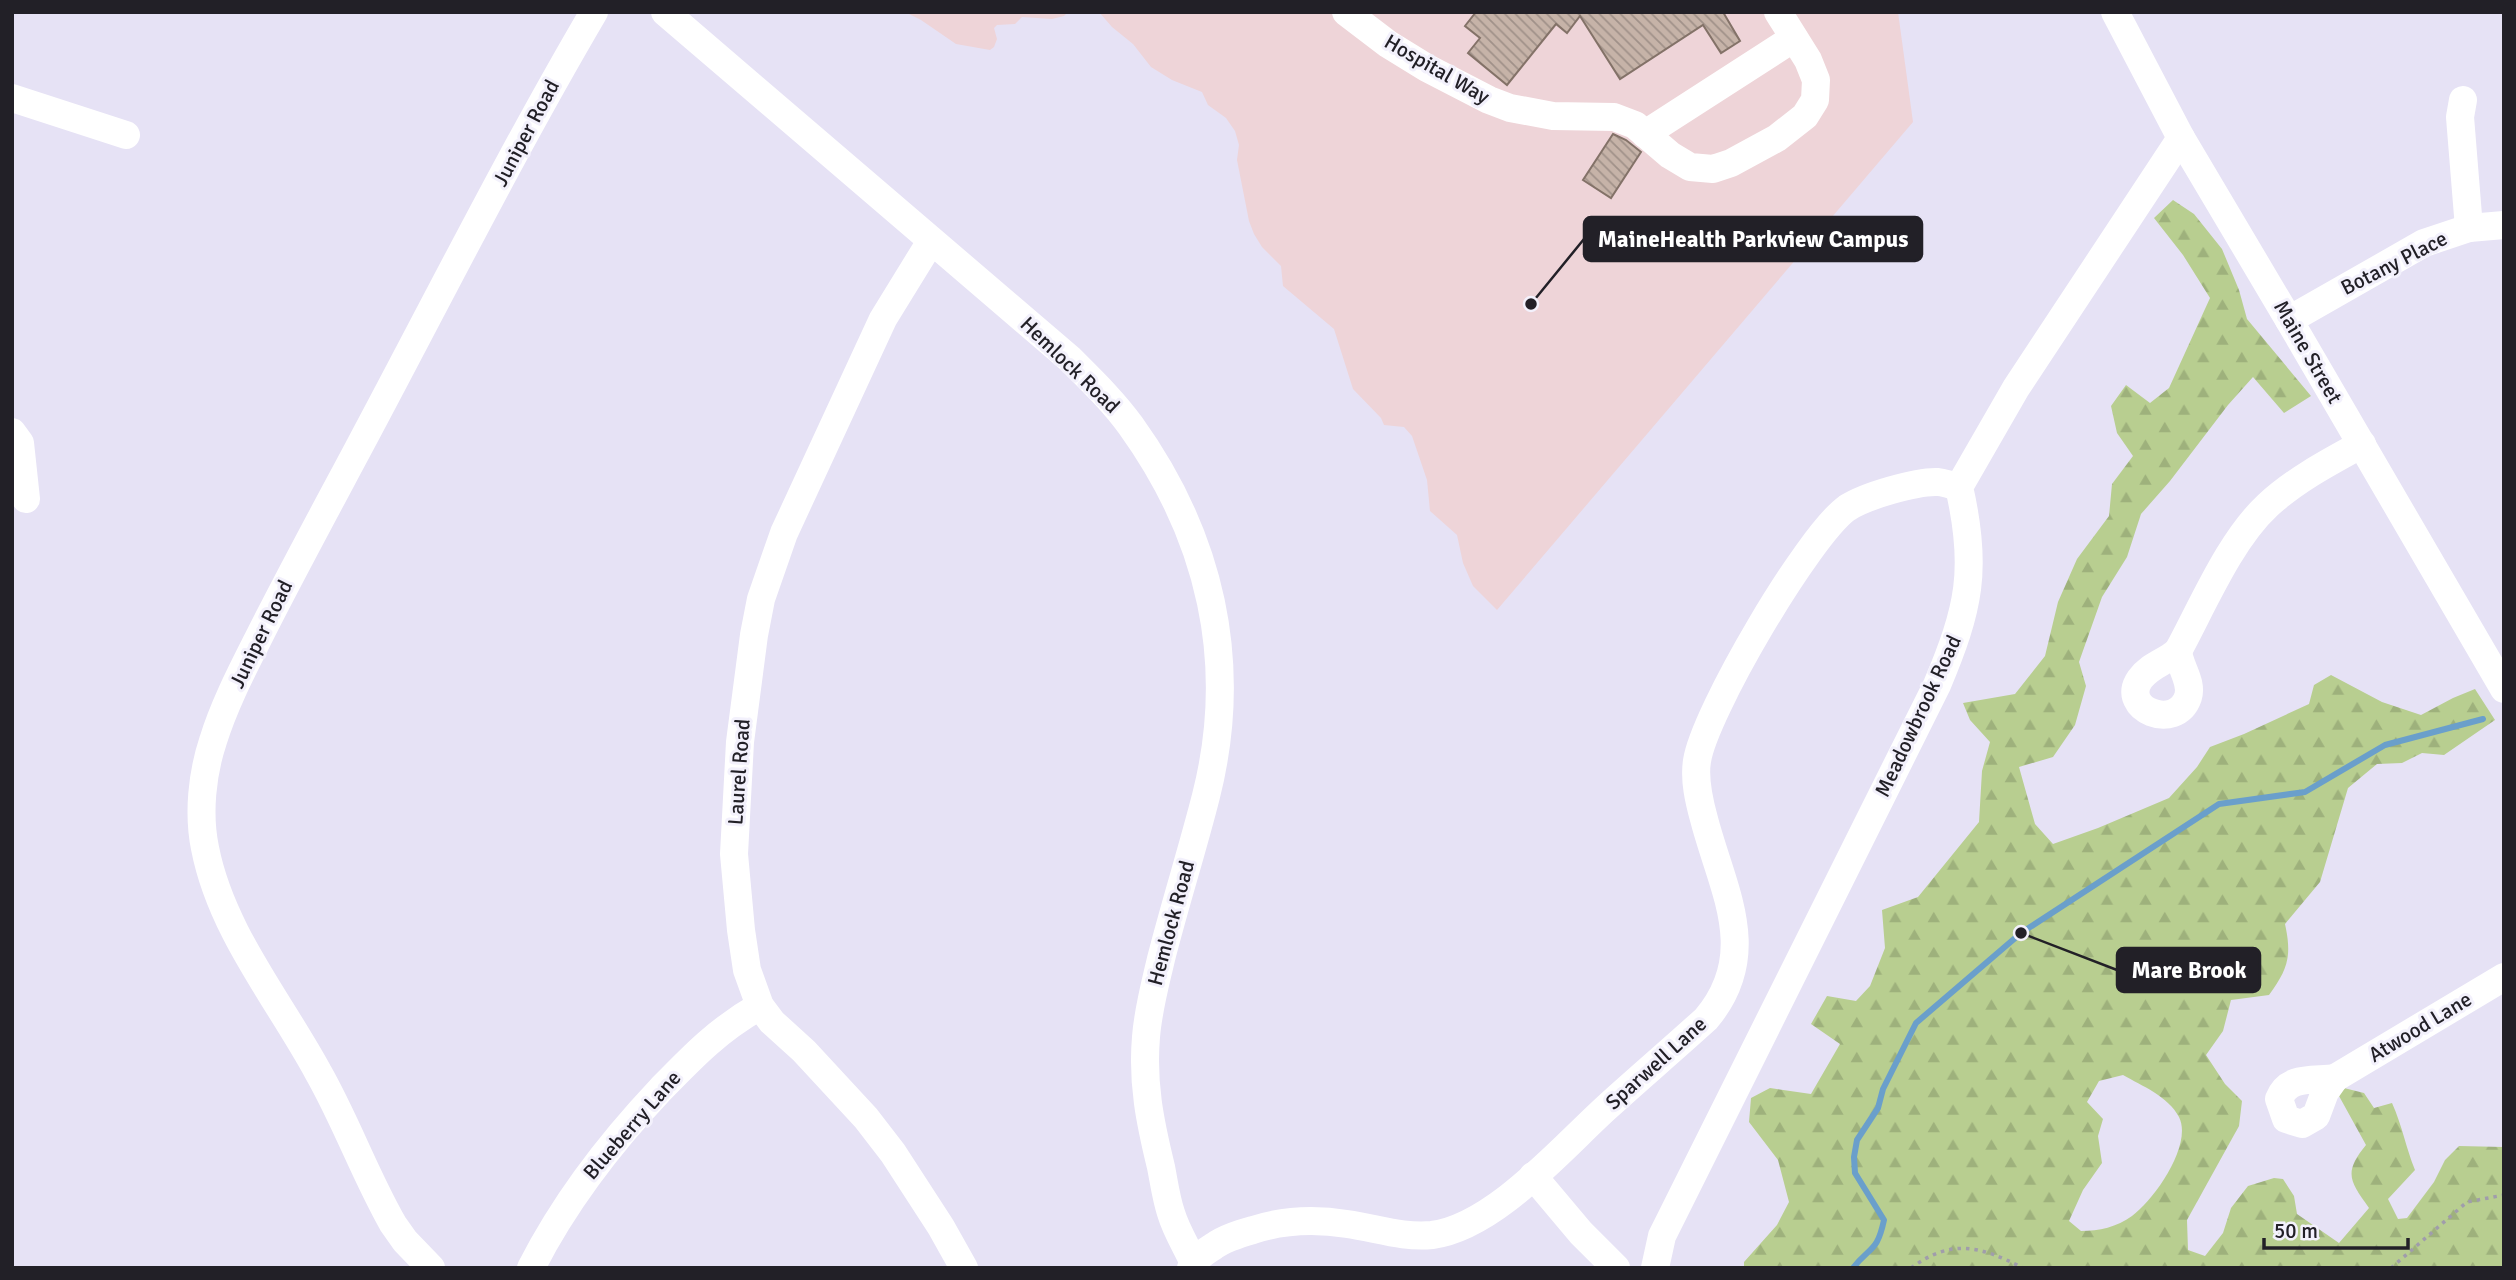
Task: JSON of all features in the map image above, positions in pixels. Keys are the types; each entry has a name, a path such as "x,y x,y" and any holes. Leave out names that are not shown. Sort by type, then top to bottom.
{"street":[{"name":"Juniper Road","path":"431,1268 393,1224 320,1074 233,926 216,887 205,848 201,811 205,775 213,741 239,678 292,573 530,121 594,12"},
{"name":"Hemlock Road","path":"665,12 1070,359 1116,408 1153,459 1191,534 1205,573 1214,611 1218,649 1218,723 1207,794 1151,999 1145,1074 1148,1113 1171,1214 1192,1265"},
{"name":"Hospital Way","path":"1346,12 1388,44 1489,100 1510,108 1553,116 1614,117 1635,125 1670,155 1690,167 1713,169 1731,163 1777,138 1805,116 1815,100 1816,80 1808,60 1778,12"},
{"name":"Maine Street","path":"2115,12 2181,138 2504,689"},
{"path":"1646,134 1794,38"},
{"path":"12,98 126,135"},
{"path":"2463,100 2460,117 2469,228"},
{"path":"1959,487 2016,388 2181,138"},
{"name":"Botany Place","path":"2289,320 2424,243 2469,228 2504,225"},
{"name":"Laurel Road","path":"931,241 883,319 784,533 761,599 740,742 734,854 745,957 760,1006 772,1022 804,1051 873,1127 941,1227 964,1268"},
{"path":"12,432 20,443 26,499"},
{"path":"2178,651 2237,542 2251,523 2288,488 2362,444"},
{"name":"Sparwell Lane","path":"1192,1265 1222,1240 1289,1221 1347,1224 1410,1235 1450,1231 1485,1214 1533,1176 1706,1019 1718,1005 1726,989 1735,954 1734,916 1698,798 1697,762 1705,730 1774,607 1815,542 1836,517 1849,507 1882,494 1917,485 1937,482 1959,487"},
{"name":"Meadowbrook Road","path":"1655,1268 1662,1236 1930,698 1955,641 1966,604 1970,571 1965,513 1959,487"},
{"name":"Atwood Lane","path":"2335,1078 2504,977"},
{"name":"Blueberry Lane","path":"531,1268 574,1195 636,1115 720,1030 760,1006"},
{"path":"1533,1176 1581,1233 1616,1268"}],"path":[{"path":"2391,1268 2467,1202 2504,1195"},
{"path":"1911,1268 1947,1248 1990,1251 2023,1268"}],"shaded area":[{"path":"905,12 1068,12 1052,19 1022,17 1015,24 997,25 994,28 997,39 990,50 956,44"},
{"path":"1099,12 1898,12 1913,122 1497,610 1473,586 1463,563 1457,535 1430,511 1427,480 1412,436 1404,427 1384,425 1381,418 1353,389 1334,329 1283,286 1281,266 1262,247 1254,234 1237,160 1239,145 1235,131 1226,118 1208,105 1202,92 1172,80 1151,67 1133,44"}],"green space":[{"path":"2173,200 2194,214 2222,249 2239,290 2247,319 2311,396 2284,413 2253,377 2141,514 2127,557 2102,597 2079,662 2086,686 2075,725 2053,757 2019,767 2035,824 2053,844 2169,798 2197,767 2210,747 2309,704 2314,685 2331,675 2382,702 2421,715 2475,689 2495,720 2444,755 2422,753 2402,763 2377,764 2348,788 2320,882 2285,924 2288,954 2281,977 2269,995 2231,1000 2223,1031 2206,1055 2225,1084 2242,1101 2239,1126 2187,1220 2188,1250 2205,1256 2223,1233 2231,1208 2248,1186 2274,1178 2283,1179 2294,1196 2297,1214 2339,1243 2369,1208 2357,1191 2352,1177 2354,1163 2366,1145 2339,1096 2344,1088 2364,1093 2374,1108 2392,1103 2415,1170 2388,1199 2398,1219 2407,1218 2434,1182 2445,1160 2459,1146 2504,1147 2504,1268 1744,1268 1744,1262 1777,1225 1789,1202 1778,1160 1749,1122 1751,1098 1770,1088 1811,1094 1840,1044 1811,1024 1827,996 1856,1001 1870,986 1885,948 1882,910 1918,897 1979,822 1982,771 1990,742 1970,720 1963,703 2015,694 2045,656 2058,602 2077,559 2109,516 2112,484 2133,456 2117,433 2111,406 2126,385 2150,403 2169,388 2210,298 2183,255 2154,218","holes":["2123,1075 2168,1103 2179,1117 2181,1142 2169,1171 2141,1208 2132,1216 2108,1228 2081,1231 2069,1221 2083,1190 2102,1163 2098,1136 2103,1119 2087,1102 2099,1081"]}],"building":[{"path":"1476,12 1723,12 1740,41 1721,53 1703,25 1620,79 1580,16 1567,33 1556,24 1507,85 1468,53 1480,38 1465,26"},
{"path":"1613,134 1641,152 1611,198 1583,180"}],"waterway":[{"path":"1853,1268 1876,1244 1884,1220 1855,1173 1857,1140 1878,1108 1883,1089 1916,1023 2021,933 2219,804 2305,792 2385,745 2483,719"}],"place":[{"name":"MaineHealth Parkview Campus","path":"1531,304"},
{"name":"Mare Brook","path":"2021,933"}]}
